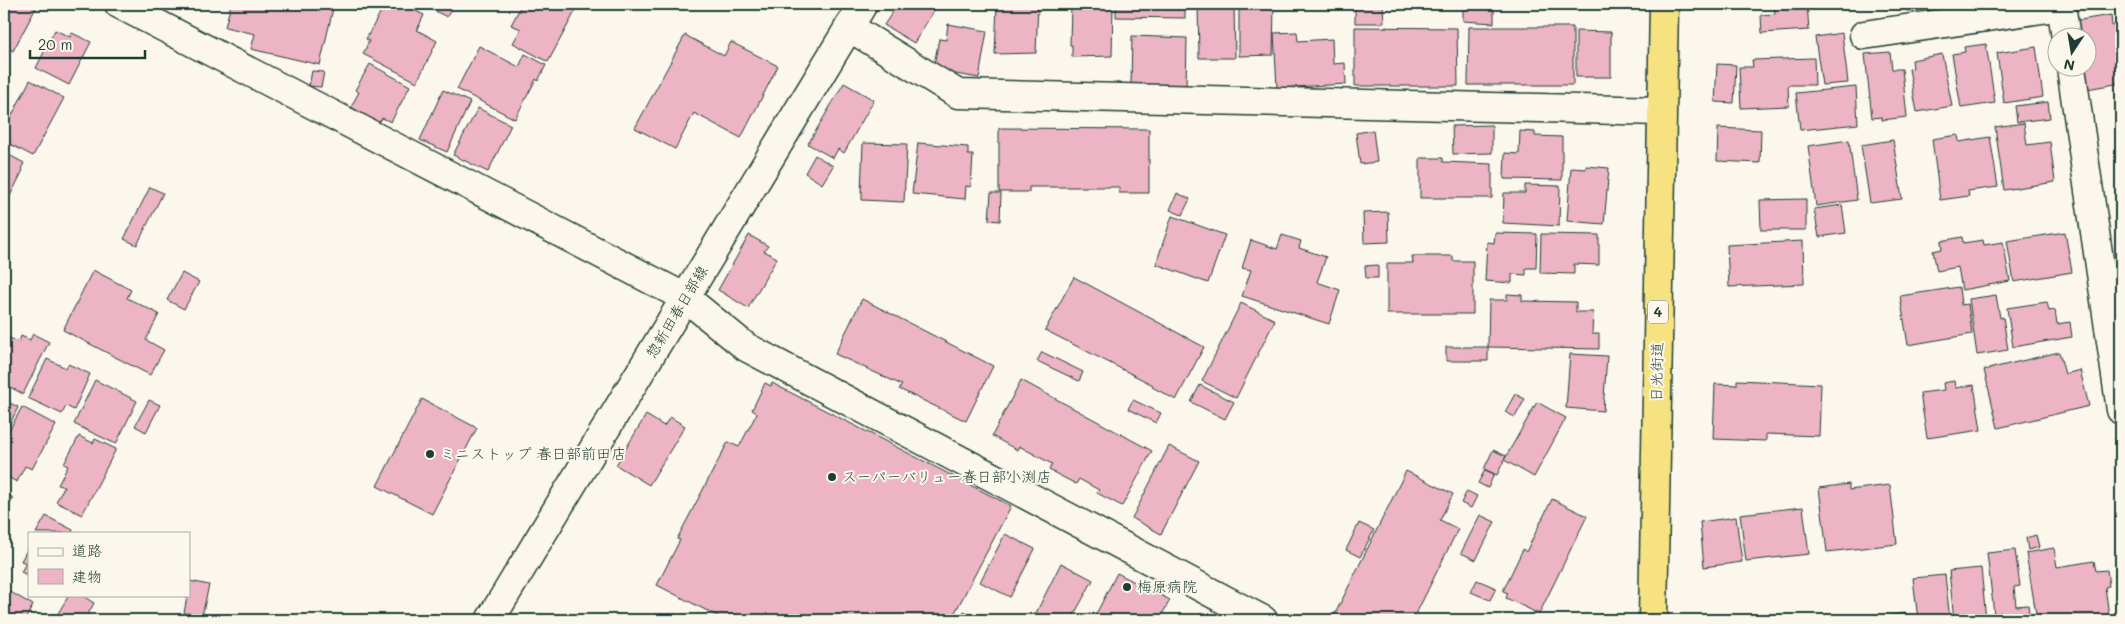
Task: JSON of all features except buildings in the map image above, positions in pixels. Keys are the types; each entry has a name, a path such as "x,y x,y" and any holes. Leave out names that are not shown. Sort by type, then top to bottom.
{"highway":[{"name":"日光街道","path":"1653,620 1664,4"}],"street":[{"path":"119,4 686,298 746,347 1263,620"},
{"name":"惣新田春日部線","path":"490,620 863,4"},
{"path":"1864,35 2062,5 2065,28"},
{"path":"849,27 958,94 1661,111"},
{"path":"2072,78 2121,410"}],"place":[{"name":"ミニストップ 春日部前田店","path":"430,454"},
{"name":"スーパーバリュー春日部小渕店","path":"832,477"},
{"name":"梅原病院","path":"1127,587"}]}
